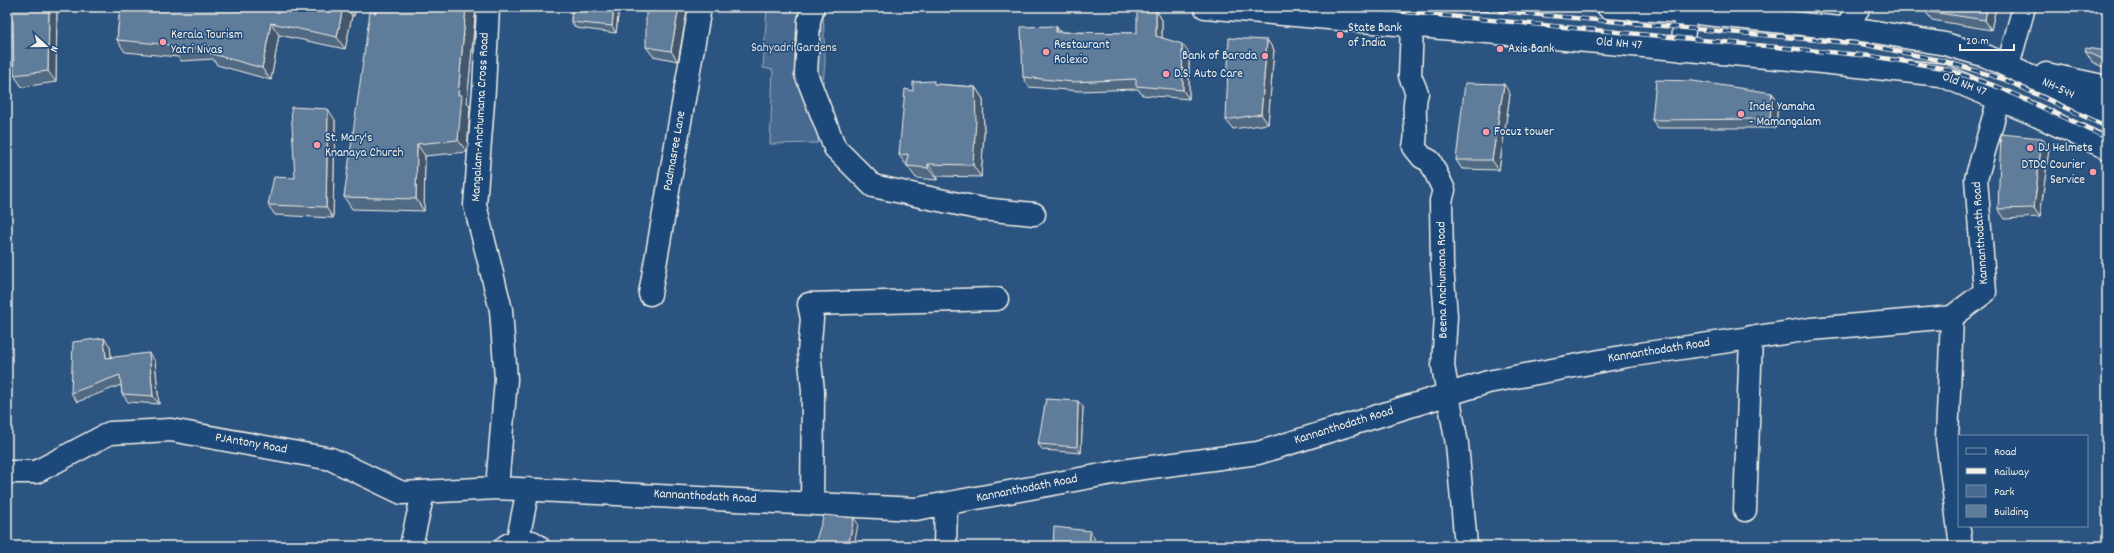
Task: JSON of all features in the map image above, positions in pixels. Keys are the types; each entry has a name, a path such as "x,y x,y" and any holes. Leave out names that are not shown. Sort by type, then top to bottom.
{"street":[{"name":"Mangalam-Anchumana Cross Road","path":"488,7 484,89 475,205 501,310 506,379 497,488"},
{"name":"Padmasree Lane","path":"650,294 700,7"},
{"path":"814,7 809,21 806,74 834,148 873,186 982,209 1034,214"},
{"name":"Old NH 47","path":"1205,7 1812,61 1942,75 2027,111 2107,148"},
{"path":"1608,7 1686,12 1846,29 1870,30 1945,44 1986,56 2008,66 2107,87"},
{"path":"1846,29 1859,7"},
{"path":"2008,66 2024,7"},
{"path":"1682,50 1686,12"},
{"name":"Beena Anchumana Road","path":"1412,26 1410,76 1417,92 1414,104 1416,140 1414,147 1422,157 1430,161 1444,190 1441,201 1442,266 1446,316 1443,366 1457,444 1466,546"},
{"name":"NH-544","path":"2008,66 2107,112"},
{"name":"Kannanthodath Road","path":"497,488 916,509 1129,470 1258,453 1488,382 1627,356 1811,329 1952,317 1985,292 1976,179 1999,99"},
{"path":"812,503 813,391 810,352 812,319 809,304 997,299"},
{"path":"1952,317 1947,439 1958,523"},
{"path":"1745,510 1751,337"},
{"name":"PJAntony Road","path":"7,472 36,472 110,433 171,430 331,459 402,493 497,488"},
{"path":"521,544 528,489"},
{"path":"411,546 423,493"},
{"path":"945,546 946,504"},
{"path":"1959,527 1961,546"}],"green space":[{"name":"Sahyadri Gardens","path":"767,7 823,7 825,61 818,143 770,144 773,70 763,68"}],"building":[{"path":"7,7 49,7 48,71 14,75 13,21 7,22"},
{"path":"120,7 343,7 337,37 271,23 262,68 209,53 210,47 173,50 171,45 117,40"},
{"path":"376,7 466,7 458,95 462,95 458,140 417,144 416,199 344,197 370,12 376,13"},
{"path":"572,7 614,7 612,26 571,22"},
{"path":"646,7 679,7 671,51 646,47"},
{"path":"1926,7 1987,7 1985,20 1925,11"},
{"path":"1137,8 1156,10 1156,36 1182,44 1183,90 1136,86 1136,79 1073,82 1023,77 1021,27 1056,26 1056,32 1137,33"},
{"path":"1229,38 1267,40 1261,114 1226,120"},
{"path":"2086,48 2107,51 2107,61 2085,51"},
{"path":"1656,80 1693,81 1772,93 1770,119 1652,120"},
{"path":"934,81 934,84 975,87 976,121 973,165 928,164 928,168 907,166 908,154 899,155 905,89 913,91 913,82"},
{"name":"Focuz tower","path":"1465,83 1504,84 1492,160 1456,160"},
{"path":"291,107 328,109 326,207 268,205 274,177 295,178"},
{"path":"2001,134 2042,138 2034,208 1998,209"},
{"path":"2107,269 2107,288 2101,287"},
{"path":"104,338 106,358 149,353 153,396 122,394 120,375 71,393 73,342"},
{"path":"1046,399 1078,401 1077,447 1038,444"},
{"path":"824,515 854,518 848,546 814,546"},
{"path":"1054,527 1090,531 1090,546 1053,546"}],"railway":[{"path":"1353,7 1871,56 1943,68 2001,88 2107,138"},
{"path":"1454,7 1862,44 1944,61 2003,79 2107,127"}],"place":[{"name":"State Bank of India","path":"1340,35"},
{"name":"Kerala Tourism Yatri Nivas","path":"163,42"},
{"name":"Axis Bank","path":"1500,49"},
{"name":"Restaurant Rolexio","path":"1046,52"},
{"name":"Bank of Baroda","path":"1265,56"},
{"name":"D.S. Auto Care","path":"1166,74"},
{"name":"Indel Yamaha - Mamangalam","path":"1741,114"},
{"name":"Focuz tower","path":"1486,132"},
{"name":"St. Mary's Knanaya Church","path":"317,145"},
{"name":"DJ Helmets","path":"2030,148"},
{"name":"DTDC Courier Service","path":"2093,172"}]}
